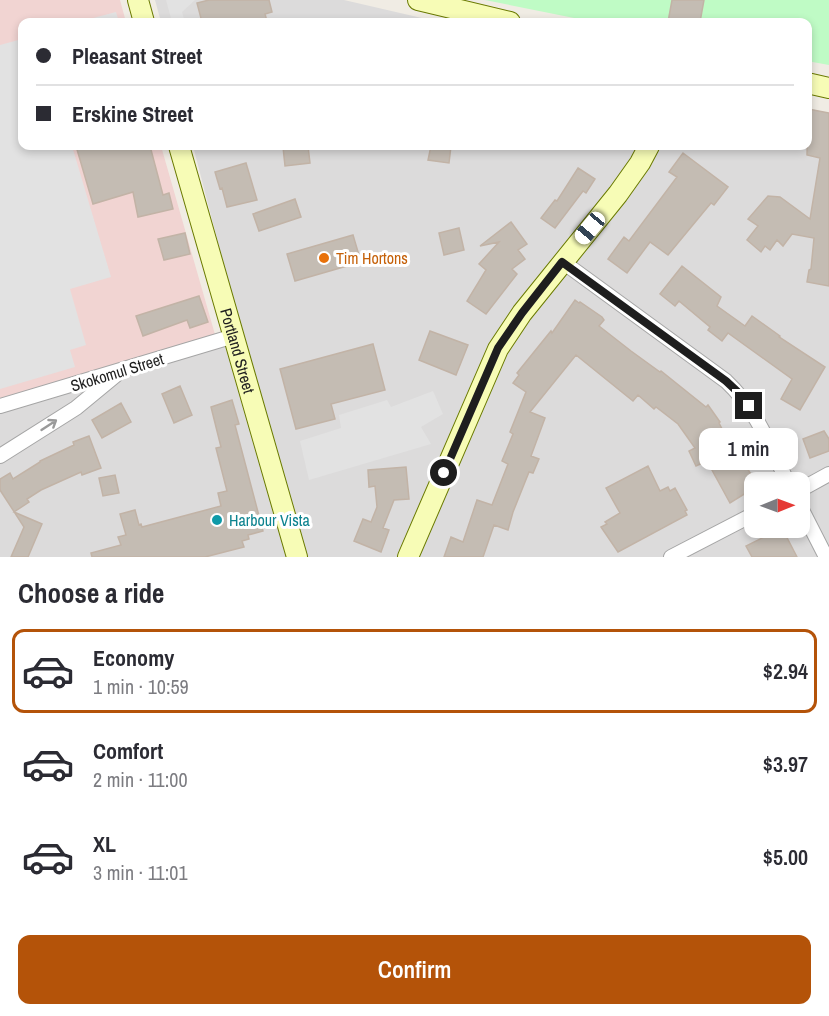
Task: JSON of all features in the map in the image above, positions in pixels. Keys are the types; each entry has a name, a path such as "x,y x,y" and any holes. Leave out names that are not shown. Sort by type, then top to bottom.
{"main road":[{"path":"418,0 493,18"},
{"path":"812,84 829,88"},
{"name":"Portland Street","path":"180,150 297,557"},
{"path":"408,557 498,348 522,313 618,194 647,150"}],"street":[{"path":"562,262 726,381 742,396 756,416 783,472"},
{"name":"Skokomul Street","path":"0,406 234,336"},
{"path":"0,456 76,408 120,371"},
{"path":"810,484 829,474"},
{"path":"671,557 744,519"},
{"path":"810,526 826,557"}],"shaded area":[{"path":"0,0 120,0 125,18 18,18 18,150 162,150 216,338 0,398"},
{"path":"155,0 344,0 422,18 160,18"},
{"path":"166,0 195,0 182,12 184,18 171,18"},
{"path":"116,12 118,18 93,18"},
{"path":"18,40 18,150 73,150 111,277 70,289 86,345 70,350 75,367 0,389 0,45"},
{"path":"812,109 829,113 829,557 0,557 0,407 242,335 194,150 812,150"},
{"path":"433,391 443,414 421,427 431,444 309,480 300,441 341,428 339,415 387,400 391,407"}],"green space":[{"path":"485,0 829,0 829,65 812,62 812,18 574,18"}],"building":[{"path":"209,0 269,0 272,12 265,14 266,18 201,18 197,3"},
{"path":"672,0 704,0 701,18 669,18"},
{"path":"812,110 829,113 829,286 807,282 811,269 814,238 792,234 783,246 777,240 770,250 765,246 761,252 747,240 758,226 748,219 768,196 780,197 810,219 820,158 807,155 807,150 812,150"},
{"path":"77,150 151,150 163,195 169,193 173,209 138,217 133,192 93,204"},
{"path":"283,150 308,150 310,163 285,166"},
{"path":"430,150 451,150 449,163 428,160"},
{"path":"683,153 728,187 714,205 711,203 668,255 650,242 627,273 608,259 624,237 629,241 677,177 669,172"},
{"path":"246,163 257,200 227,207 215,172"},
{"path":"578,168 595,179 586,193 583,191 555,228 541,218 555,200 557,201"},
{"path":"295,199 301,217 259,231 253,214"},
{"path":"511,222 527,244 518,250 525,259 512,269 517,274 486,314 467,301 486,270 479,264 499,242 480,246"},
{"path":"459,228 464,250 444,255 439,233"},
{"path":"185,233 190,254 164,260 158,239"},
{"name":"Tim Hortons","path":"353,235 361,262 295,281 287,254"},
{"path":"682,266 721,297 717,306 745,326 752,316 825,367 800,410 781,399 792,379 728,333 722,341 708,330 710,327 679,301 675,306 660,294"},
{"path":"199,296 208,322 190,328 187,320 143,336 136,316"},
{"path":"575,300 580,302 602,317 604,320 599,326 706,407 708,405 720,422 734,452 736,454 741,451 748,464 746,466 750,472 744,472 744,494 730,503 707,461 696,466 689,451 695,448 678,424 656,407 654,409 638,395 633,401 576,355 530,412 545,418 531,456 539,459 533,473 529,472 508,530 494,525 483,557 444,557 451,537 463,542 477,500 492,505 508,464 502,461 513,434 510,432 526,392 513,383 519,375 517,373 551,331 552,333"},
{"path":"430,331 468,345 456,375 419,360"},
{"path":"373,344 385,390 331,404 335,419 296,429 280,369"},
{"path":"180,386 192,415 174,423 162,394"},
{"name":"Harbour Vista","path":"232,400 239,424 235,425 263,531 248,535 249,539 242,541 244,547 205,557 92,557 91,553 121,545 118,537 126,535 120,514 135,510 139,525 141,524 142,527 221,506 218,493 227,491 216,448 221,447 211,407"},
{"path":"121,403 131,422 102,438 92,420"},
{"path":"824,431 829,439 829,451 810,458 803,439"},
{"path":"89,436 101,468 82,475 81,472 41,490 27,499 29,502 14,512 0,490 0,479 10,473 13,479 40,461 74,445 73,442"},
{"path":"648,466 660,491 668,487 670,491 675,488 687,510 685,511 687,515 618,552 601,527 620,513 606,488"},
{"path":"406,467 409,499 394,500 383,528 389,530 381,552 354,541 363,519 371,522 377,507 375,486 369,487 368,470"},
{"path":"115,475 119,493 103,496 99,478"},
{"path":"14,512 42,524 28,557 11,557 24,527"},
{"path":"762,538 787,538 797,557 752,557 746,546"}],"place":[{"name":"Tim Hortons","path":"324,258"},
{"name":"Harbour Vista","path":"217,520"}],"route":[{"path":"444,473 498,348 562,262 726,381 749,406"}]}
